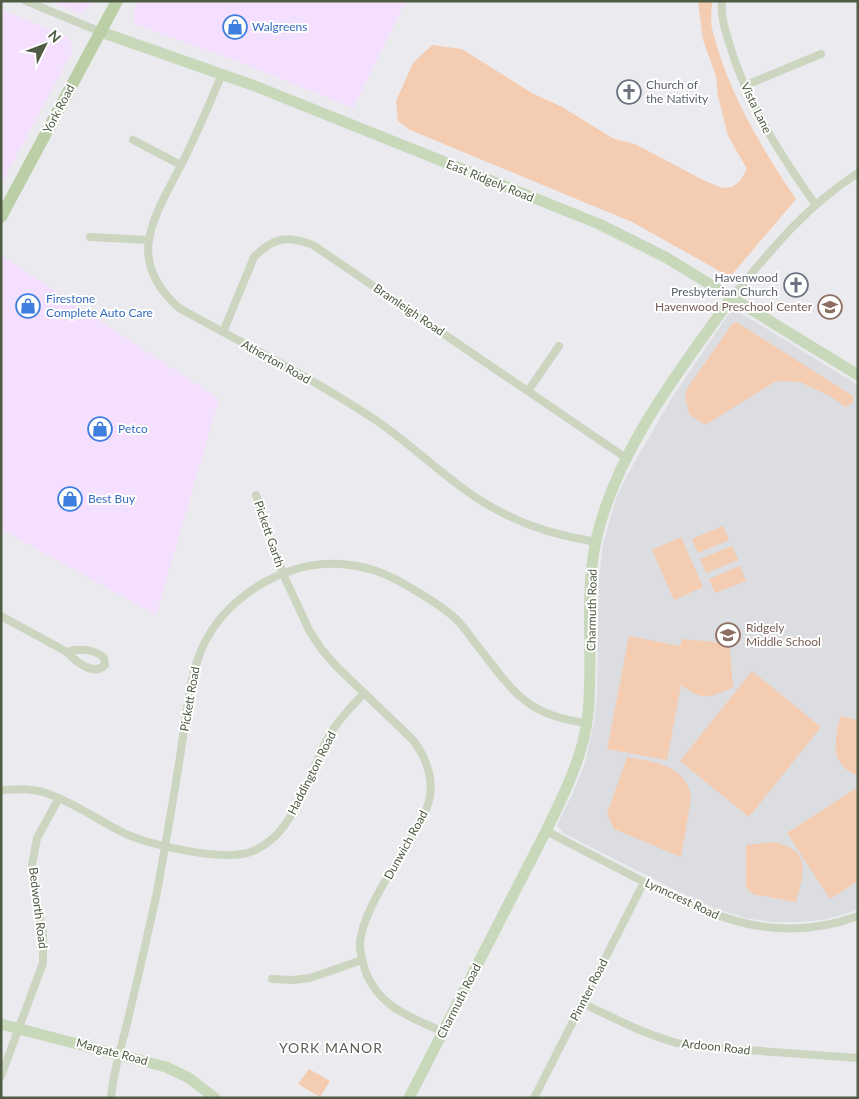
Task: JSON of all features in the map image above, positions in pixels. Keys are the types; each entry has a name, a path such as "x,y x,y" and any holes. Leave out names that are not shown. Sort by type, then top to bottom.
{"main road":[{"name":"York Road","path":"1,217 117,1"}],"street":[{"path":"26,1 101,32"},
{"name":"Vista Lane","path":"722,1 725,29 744,86 776,147 815,204"},
{"name":"East Ridgely Road","path":"101,32 222,74 599,224 667,258 858,375"},
{"path":"744,86 821,54"},
{"name":"Atherton Road","path":"222,74 204,119 152,222 148,240 151,270 168,298 179,308 333,393 374,419 498,511 525,524 553,534 596,542"},
{"path":"133,140 181,165"},
{"name":"Charmuth Road","path":"409,1098 546,831 577,763 586,723 590,674 591,574 596,542 609,496 626,458 665,393 732,297 779,240 815,204 858,173"},
{"path":"90,237 148,240"},
{"name":"Bramleigh Road","path":"223,332 254,257 263,248 274,242 286,239 298,240 313,245 626,458"},
{"path":"528,391 558,346"},
{"name":"Pickett Garth","path":"256,495 283,574"},
{"name":"Pickett Road","path":"111,1098 166,846 194,672 206,639 232,606 264,582 306,566 346,564 363,567 397,580 456,620 507,685 532,707 549,715 586,723"},
{"name":"Dunwich Road","path":"283,574 298,610 322,650 413,740 421,750 427,765 430,780 430,796 424,815 366,917 360,946 362,960 368,976 381,997 401,1012 443,1032"},
{"path":"1,616 67,652"},
{"name":"Haddington Road","path":"1,790 37,790 59,798 125,833 149,842 224,856 244,854 259,848 272,839 284,825 294,809 332,732 364,693"},
{"name":"Bedworth Road","path":"1,1076 43,963 43,934 33,880 33,852 37,838 59,798"},
{"name":"Lynncrest Road","path":"546,831 693,907 743,924 772,928 797,928 822,926 858,916"},
{"name":"Pinnter Road","path":"534,1098 644,882"},
{"path":"272,979 293,980 310,978 362,960"},
{"name":"Ardoon Road","path":"582,1003 641,1031 667,1041 690,1046 858,1058"},
{"name":"Margate Road","path":"1,1024 155,1063 177,1071 215,1098"}],"shaded area":[{"path":"51,1 93,1 81,14"},
{"path":"138,1 406,1 353,108 237,61 134,24 134,10"},
{"path":"698,1 712,1 712,28 726,73 746,117 796,199 730,277 632,222 410,130 398,121 396,101 413,63 432,45 462,49 532,93 562,107 614,139 635,144 722,188 732,187 740,181 747,169 728,136 718,96 716,76 703,40"},
{"path":"1,9 64,36 71,41 72,52 1,185"},
{"path":"1,255 219,399 156,615 1,529"},
{"name":"Ridgely Middle School","path":"735,311 858,385 858,910 823,920 772,922 745,918 720,910 697,901 563,833 557,825 584,766 594,723 597,693 599,577 603,544 616,499 624,481 671,399 728,315"},
{"path":"733,323 738,323 853,396 853,403 845,407 830,396 800,382 776,381 705,425 689,414 685,397 688,387"},
{"path":"723,526 729,540 698,553 692,539"},
{"path":"681,537 703,587 674,600 652,550"},
{"path":"732,546 738,560 706,573 700,559"},
{"path":"740,566 746,581 715,593 709,579"},
{"path":"629,636 680,646 682,639 725,643 730,649 733,688 718,694 701,696 681,685 667,760 607,749"},
{"path":"752,671 821,727 749,817 680,761"},
{"path":"840,716 858,720 858,776 848,771 838,758 836,735"},
{"path":"627,757 668,767 684,779 691,799 681,857 614,829 607,814"},
{"path":"858,787 858,881 830,899 787,833"},
{"path":"773,842 794,850 800,856 803,872 796,902 752,894 746,887 746,845"},
{"path":"309,1069 330,1081 320,1097 298,1084"}],"place":[{"name":"Walgreens","path":"235,27"},
{"name":"Church of the Nativity","path":"629,92"},
{"name":"Havenwood Presbyterian Church","path":"796,285"},
{"name":"Firestone Complete Auto Care","path":"28,306"},
{"name":"Havenwood Preschool Center","path":"830,307"},
{"name":"Petco","path":"100,429"},
{"name":"Best Buy","path":"70,499"},
{"name":"Ridgely Middle School","path":"728,635"}],"district":[{"name":"YORK MANOR","path":"331,1048"}]}
